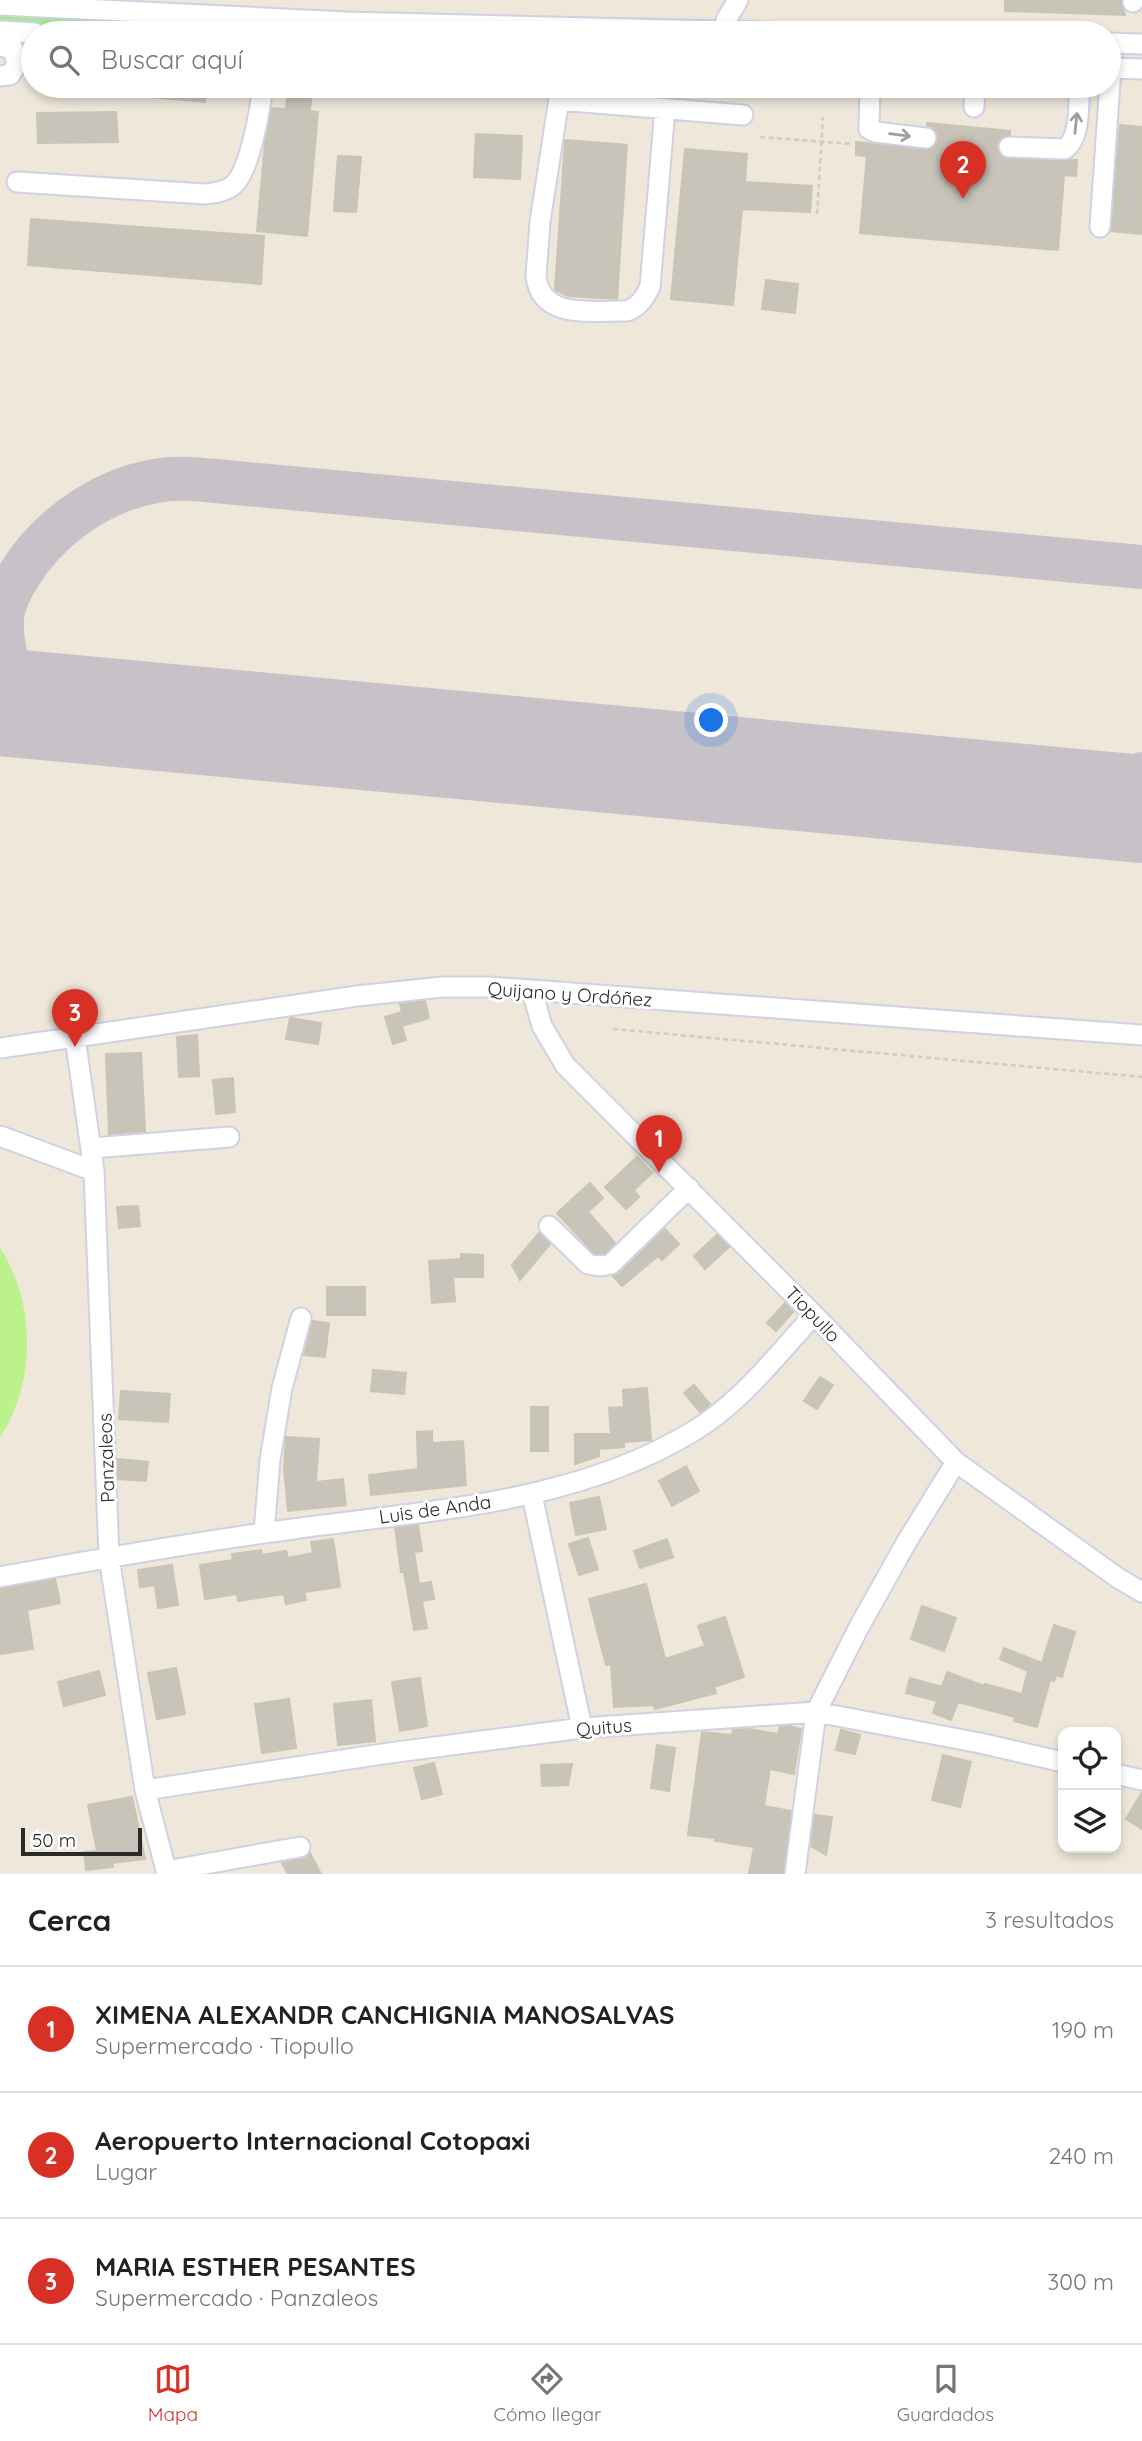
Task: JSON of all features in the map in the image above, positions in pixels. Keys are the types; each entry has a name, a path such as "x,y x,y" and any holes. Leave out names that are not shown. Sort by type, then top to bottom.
{"street":[{"path":"726,21 737,0"},
{"path":"0,5 206,21"},
{"path":"0,31 21,32"},
{"path":"1121,43 1142,44"},
{"path":"0,46 13,49 17,64 10,75 0,76"},
{"path":"1121,68 1142,69"},
{"path":"17,182 205,194 223,191 242,175 262,98"},
{"path":"559,98 540,222 536,284 544,298 554,306 567,310 627,311 641,302 650,287 665,109"},
{"path":"593,98 665,109 743,115"},
{"path":"870,98 869,128 875,132 926,138"},
{"path":"974,98 974,107"},
{"path":"1009,147 1065,149 1072,145 1079,98"},
{"path":"1100,227 1108,98"},
{"name":"Quijano y Ordóñez","path":"0,1048 357,996 442,987 532,991 1142,1035"},
{"name":"Tiopullo","path":"532,991 542,1026 565,1065 690,1188 956,1462 1118,1578 1142,1592"},
{"name":"Panzaleos","path":"75,1037 94,1171 110,1557 145,1790 167,1873"},
{"path":"0,1136 94,1171"},
{"path":"92,1148 229,1137"},
{"path":"550,1226 589,1264 611,1264 690,1188"},
{"name":"Luis de Anda","path":"0,1577 264,1532 532,1494 580,1482 637,1461 694,1431 733,1403 814,1315"},
{"path":"264,1532 282,1388 301,1318"},
{"path":"795,1874 816,1712 892,1567 956,1462"},
{"path":"532,1494 582,1728"},
{"name":"Quitus","path":"145,1790 389,1753 582,1728 816,1712 1058,1761"},
{"path":"1121,1775 1142,1780"},
{"path":"167,1873 300,1847"}],"path":[{"path":"817,214 823,117"},
{"path":"760,137 852,144"},
{"path":"613,1029 1142,1077"}],"green space":[{"path":"0,13 204,21 21,21 21,27 0,26"},
{"path":"0,1248 12,1269 20,1293 27,1343 20,1393 12,1416 0,1437"}],"building":[{"path":"1005,0 1121,0 1125,15 1005,11"},
{"path":"162,98 206,98 205,102"},
{"path":"287,98 311,98 310,111 318,112 307,236 257,231 265,143 272,108 286,109"},
{"path":"116,112 118,142 38,143 37,113"},
{"path":"927,123 1010,131 1010,135 1003,137 997,146 999,153 1008,159 1077,160 1076,176 1064,175 1058,250 860,233 867,156 856,155 856,142 930,149 936,145 938,139 937,133 927,126"},
{"path":"1120,125 1142,127 1142,234 1111,231"},
{"path":"476,134 522,136 520,179 474,177"},
{"path":"565,140 627,145 617,299 568,296 555,290"},
{"path":"685,149 747,154 745,182 812,186 810,212 742,209 733,305 671,299"},
{"path":"338,156 361,157 356,212 334,211"},
{"path":"31,219 264,236 261,284 28,265"},
{"path":"766,280 798,284 795,313 762,309"},
{"path":"425,1001 429,1018 402,1026 406,1040 393,1044 385,1017 402,1012 400,1004"},
{"path":"290,1018 321,1023 318,1044 286,1039"},
{"path":"197,1035 199,1076 179,1077 177,1037"},
{"path":"141,1053 145,1131 109,1134 106,1054"},
{"path":"233,1078 235,1112 216,1114 213,1080"},
{"path":"637,1157 652,1173 634,1190 639,1197 626,1209 605,1187"},
{"path":"590,1183 603,1198 588,1212 615,1243 605,1253 600,1254 594,1253 557,1213"},
{"path":"138,1206 140,1226 119,1228 117,1207"},
{"path":"665,1229 679,1244 662,1260 658,1256 622,1286 613,1276 620,1273"},
{"path":"539,1233 550,1244 520,1280 512,1265"},
{"path":"717,1235 729,1247 705,1269 694,1256"},
{"path":"461,1254 483,1255 483,1277 453,1277 455,1301 432,1303 429,1261 461,1259"},
{"path":"327,1287 365,1287 365,1315 327,1315"},
{"path":"785,1303 793,1312 776,1331 767,1323"},
{"path":"313,1321 329,1323 325,1357 304,1355"},
{"path":"373,1370 406,1373 404,1394 371,1391"},
{"path":"820,1377 833,1385 817,1409 804,1401"},
{"path":"694,1385 710,1404 700,1412 684,1393"},
{"path":"647,1388 651,1440 624,1442 624,1447 599,1449 599,1456 575,1464 575,1434 611,1434 609,1408 624,1407 623,1390"},
{"path":"121,1391 170,1394 168,1422 119,1419"},
{"path":"531,1407 548,1407 548,1451 531,1451"},
{"path":"432,1431 432,1443 463,1441 466,1485 371,1495 369,1475 418,1469 417,1432"},
{"path":"286,1437 319,1439 316,1482 343,1479 346,1505 288,1511 284,1469"},
{"path":"117,1459 148,1462 146,1481 118,1479"},
{"path":"686,1466 699,1491 672,1506 659,1481"},
{"path":"599,1497 606,1529 576,1535 570,1503"},
{"path":"418,1525 422,1551 414,1552 419,1584 431,1582 434,1599 422,1601 427,1628 414,1630 404,1572 401,1572 395,1528"},
{"path":"588,1538 598,1569 579,1575 569,1544"},
{"path":"333,1539 340,1587 304,1592 306,1600 286,1604 284,1594 238,1601 237,1594 205,1599 200,1565 233,1560 232,1554 261,1550 262,1555 286,1551 288,1558 313,1553 311,1542"},
{"path":"667,1539 673,1557 640,1568 634,1551"},
{"path":"172,1565 178,1605 158,1608 155,1585 140,1587 138,1570"},
{"path":"55,1579 60,1603 27,1610 33,1649 0,1654 0,1589"},
{"path":"646,1584 665,1659 705,1646 698,1626 725,1617 744,1677 714,1687 716,1693 655,1709 654,1705 614,1707 611,1664 606,1665 589,1599"},
{"path":"922,1606 956,1618 944,1651 911,1639"},
{"path":"1054,1625 1075,1632 1062,1677 1056,1675 1054,1681 1050,1680 1037,1727 1014,1721 1015,1717 958,1702 951,1720 933,1713 937,1701 906,1693 910,1678 942,1687 947,1672 984,1686 985,1684 1022,1694 1028,1671 1000,1659 1004,1648 1042,1663"},
{"path":"176,1668 185,1714 157,1719 148,1673"},
{"path":"99,1671 105,1695 64,1706 58,1682"},
{"path":"420,1678 427,1726 400,1731 392,1682"},
{"path":"289,1699 296,1748 262,1753 255,1704"},
{"path":"371,1700 375,1741 338,1745 334,1704"},
{"path":"780,1727 801,1729 794,1774 770,1769 764,1806 791,1811 783,1874 749,1874 754,1847 688,1835 702,1732 732,1735 733,1730 749,1729 778,1734"},
{"path":"841,1730 860,1735 855,1754 836,1750"},
{"path":"657,1745 675,1748 669,1791 651,1788"},
{"path":"943,1755 971,1762 960,1807 932,1800"},
{"path":"434,1763 442,1794 422,1799 414,1768"},
{"path":"572,1764 568,1785 542,1786 541,1765"},
{"path":"1142,1792 1142,1829 1126,1819"},
{"path":"132,1797 145,1859 112,1863 113,1867 86,1870 84,1852 97,1851 88,1805"},
{"path":"815,1815 832,1817 826,1855 811,1846"},
{"path":"310,1853 321,1874 288,1874 282,1863 303,1859"}],"taxiway":[{"path":"24,705 7,662 2,629 4,609 17,579 42,545 86,508 119,491 162,480 200,480 1142,567"},
{"path":"1030,798 1089,796 1116,788 1142,774"}],"runway":[{"path":"0,702 1142,809"}],"tunnel":[{"path":"926,138 1009,147"}],"place":[{"name":"Aeropuerto Internacional Cotopaxi","path":"963,199"},
{"name":"MARIA ESTHER PESANTES","path":"75,1047"},
{"name":"XIMENA ALEXANDR CANCHIGNIA MANOSALVAS","path":"659,1173"}]}
